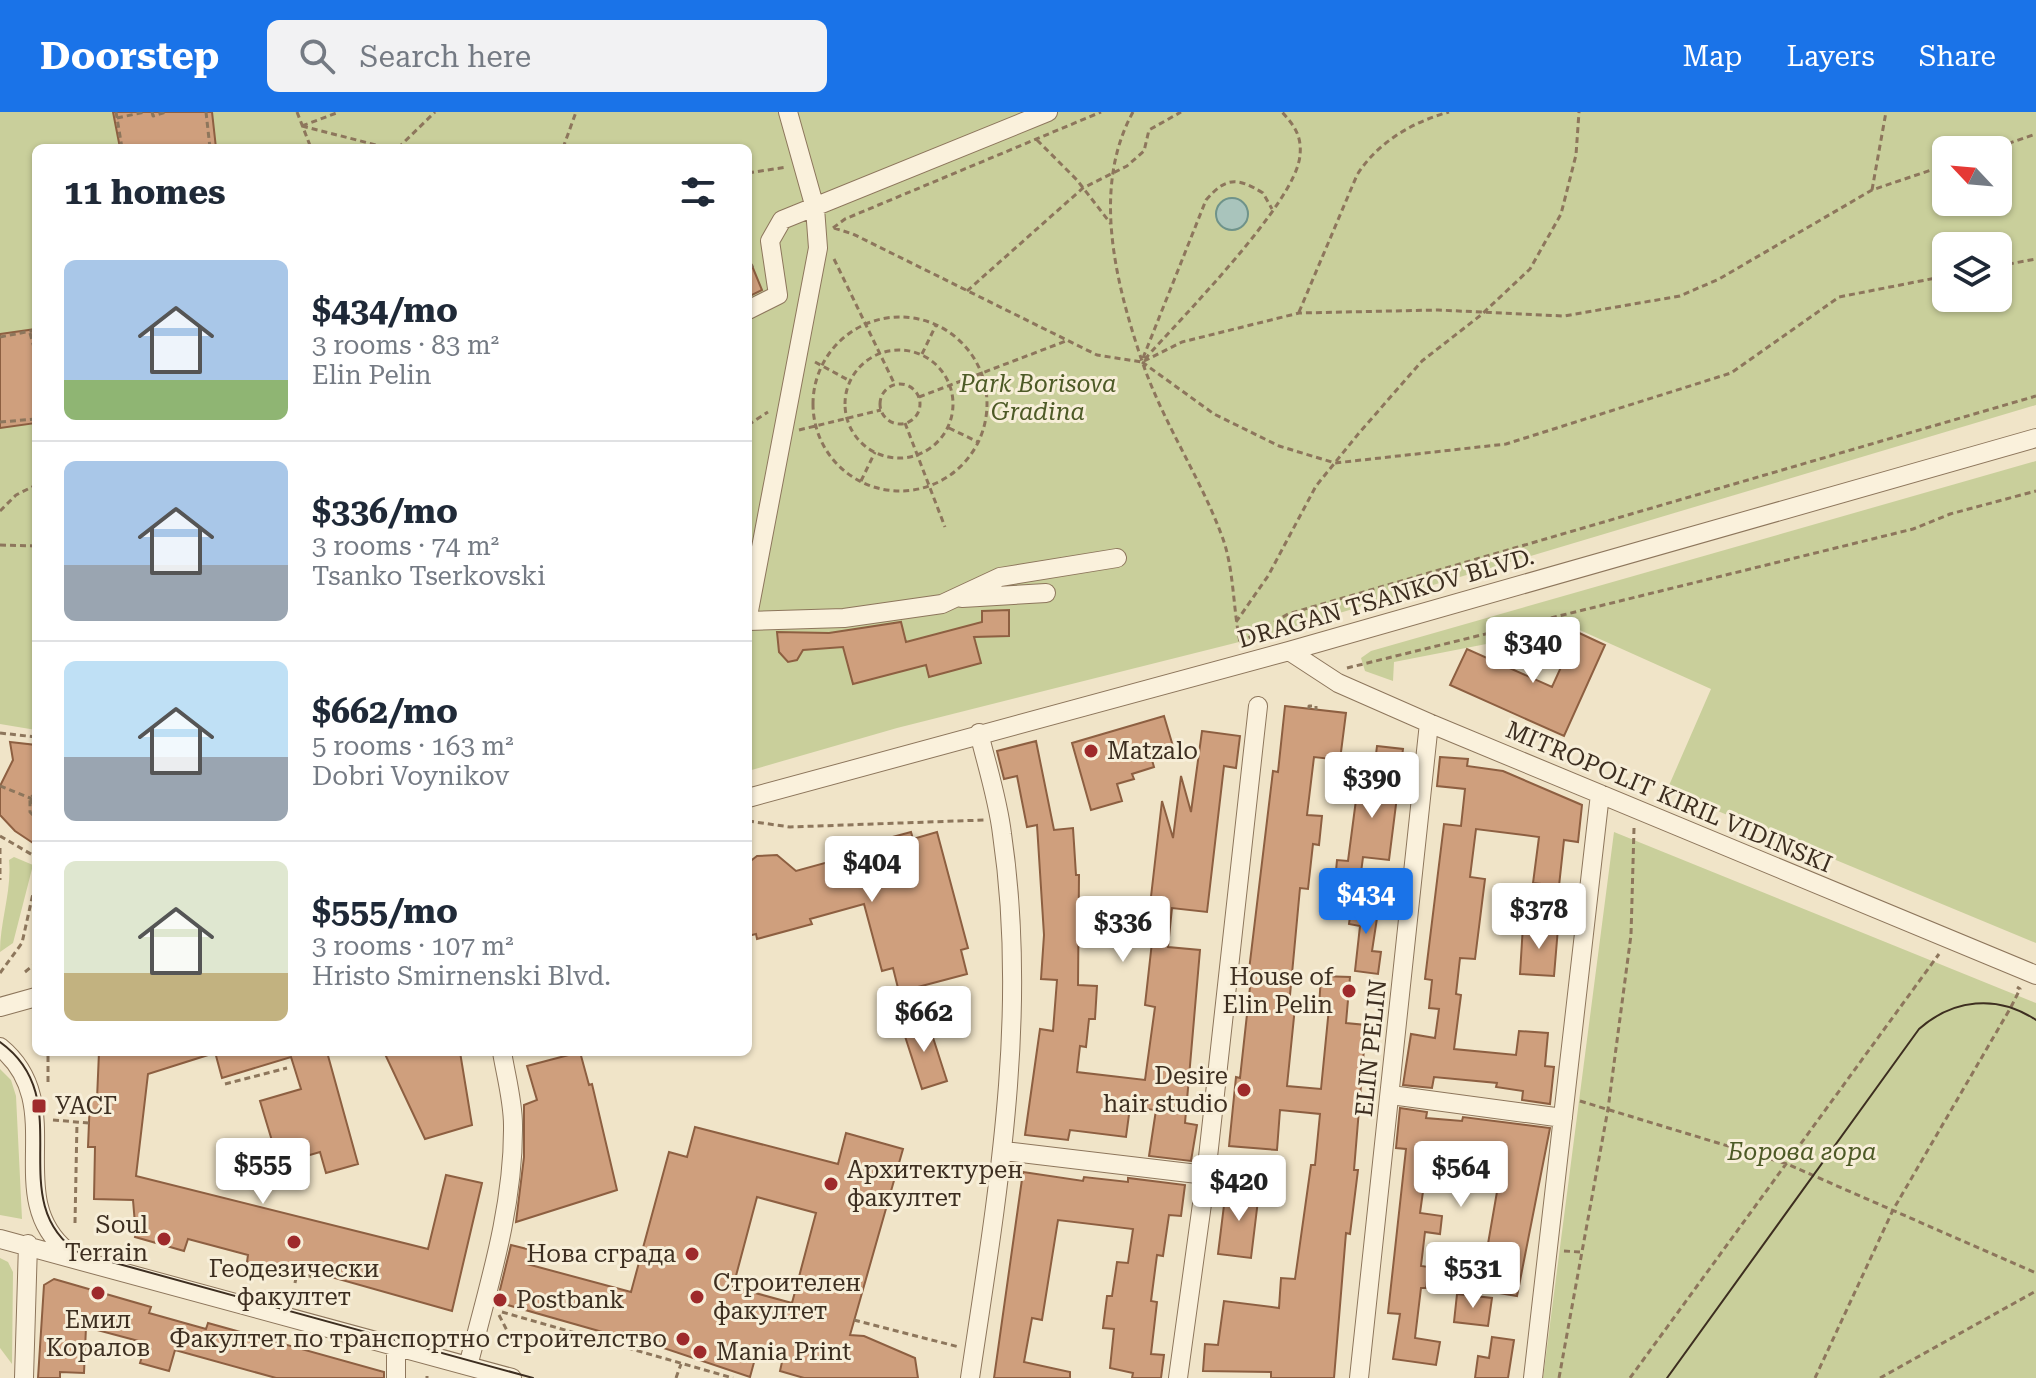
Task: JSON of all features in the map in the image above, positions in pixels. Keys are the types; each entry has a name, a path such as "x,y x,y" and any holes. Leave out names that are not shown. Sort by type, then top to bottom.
{"street":[{"path":"752,598 822,220 788,112"},
{"path":"752,308 778,295 770,241 774,228 782,220 822,220 1048,112"},
{"name":"DRAGAN TSANKOV BLVD.","path":"752,797 1289,651 2036,438"},
{"path":"752,619 844,618 942,604 962,598 1000,577 1117,558"},
{"path":"962,598 1046,593"},
{"name":"MITROPOLIT KIRIL VIDINSKI","path":"1289,651 1338,683 1429,723 2036,975"},
{"path":"1178,1378 1206,1175 1258,706"},
{"name":"ELIN PELIN","path":"1359,1378 1429,723"},
{"path":"970,1378 1004,1151 1014,979 1008,879 1000,820 979,733"},
{"path":"1533,1378 1600,794"},
{"path":"0,1007 32,998"},
{"path":"0,1047 19,1066 32,1094 35,1209 51,1237 77,1257"},
{"path":"458,1369 501,1234 511,1171 513,1123 503,1056"},
{"path":"1391,1095 1563,1118"},
{"path":"1004,1151 1206,1175"},
{"path":"0,1239 77,1257 396,1346 458,1369 512,1378"},
{"path":"24,1378 28,1244"},
{"path":"396,1346 396,1378"}],"path":[{"path":"116,112 121,144"},
{"path":"117,118 145,112"},
{"path":"152,112 153,116 166,112"},
{"path":"206,112 210,144"},
{"path":"297,112 309,144"},
{"path":"302,126 339,112"},
{"path":"402,144 435,112"},
{"path":"564,144 576,112"},
{"path":"822,220 845,219 1101,112"},
{"path":"1133,112 1115,157 1111,224 1113,250 1142,362 1223,541 1242,649"},
{"path":"967,291 1083,188 1113,173 1144,151 1149,130 1181,112"},
{"path":"1142,362 1287,190 1301,157 1297,129 1282,112"},
{"path":"1299,313 1357,175 1369,156 1389,139 1449,112"},
{"path":"1236,622 1268,576 1316,486 1335,463 1422,361 1481,315 1530,269 1561,214 1576,155 1579,112"},
{"path":"1872,190 1886,112"},
{"path":"302,126 372,144"},
{"path":"2012,142 2036,134"},
{"path":"1037,139 1083,188 1111,224"},
{"path":"752,172 803,164"},
{"path":"1142,362 1182,342 1299,313 1438,310 1481,315 1564,316 1680,296 1719,279 1872,190 1932,170"},
{"path":"1142,362 1206,200 1220,184 1233,181 1263,193 1272,209"},
{"path":"822,220 1097,355 1142,362 1214,414 1279,446 1335,463 1506,444 1731,373 1839,297 1932,279"},
{"path":"829,249 895,385"},
{"path":"2012,263 2036,259"},
{"path":"890,317 914,318 936,324 956,337 971,353 981,373 987,408 978,442 949,475 929,486 906,490 883,489 860,482 841,468 826,451 816,426 814,386 821,366 833,347 865,324 890,317"},
{"path":"922,354 936,324"},
{"path":"0,337 30,333 32,340"},
{"path":"919,397 1066,341"},
{"path":"894,350 922,354 944,373 949,385 954,400 948,427 940,439 917,455 888,457 875,452 854,434 847,418 846,395 850,381 868,359 880,353 894,350"},
{"path":"808,357 850,381"},
{"path":"895,385 911,388 919,397 919,410 905,423 893,422 881,410 884,392 895,385"},
{"path":"1240,643 1288,614 2036,396"},
{"path":"752,422 779,405"},
{"path":"793,431 881,410"},
{"path":"0,422 32,419"},
{"path":"905,423 945,527"},
{"path":"948,427 978,442"},
{"path":"860,482 875,452"},
{"path":"0,511 16,495 32,487"},
{"path":"1348,666 1913,529 1950,514 2036,491"},
{"path":"0,545 32,546"},
{"path":"1312,708 1313,696"},
{"path":"0,733 32,737"},
{"path":"0,786 32,801"},
{"path":"30,798 32,814"},
{"path":"752,822 790,827 1000,820"},
{"path":"1559,1378 1608,1109 1631,935 1634,825"},
{"path":"0,836 32,855"},
{"path":"0,848 0,880"},
{"path":"0,973 22,943 32,898"},
{"path":"1630,1378 1940,952"},
{"path":"25,972 32,966"},
{"path":"1815,1378 1893,1210 2020,989"},
{"path":"48,1056 48,1082"},
{"path":"225,1084 287,1068"},
{"path":"1565,1096 1787,1164 2036,1273"},
{"path":"48,1120 89,1123"},
{"path":"75,1223 77,1122"},
{"path":"295,1283 297,1273 313,1277"},
{"path":"1880,1378 2036,1291"},
{"path":"515,1346 497,1311 733,1378 734,1373"},
{"path":"854,1320 974,1351"},
{"path":"676,1378 681,1364"}],"green space":[{"name":"Park Borisova Gradina","path":"0,112 2036,112 2036,405 1259,637 897,728 752,770 752,144 32,144 32,729 0,724"},
{"path":"2036,461 2036,943 1667,790 1711,689 1573,627 1394,662 1393,681 1365,671 1361,658 1371,651"},
{"name":"Борова гора","path":"1614,832 2036,1003 2036,1378 1543,1378"},
{"path":"14,857 32,865 32,869 13,943 0,952 9,883 9,860"},
{"path":"0,1069 11,1080 16,1096 22,1219 0,1215"},
{"path":"0,1258 8,1262 13,1272 12,1364 0,1348"}],"water":[{"path":"1232,198 1244,202 1248,214 1244,226 1232,230 1220,226 1216,214 1220,202"}],"building":[{"path":"113,112 212,112 216,144 119,144"},
{"path":"752,266 762,290 752,295"},
{"path":"32,330 32,424 0,428 0,334"},
{"path":"1009,610 1009,636 974,637 981,663 929,677 926,665 853,684 843,647 803,650 797,660 788,662 779,652 777,632 829,633 901,622 906,642 982,622 982,611"},
{"path":"1577,632 1605,645 1564,736 1450,685 1467,649 1552,687"},
{"path":"1285,706 1346,713 1340,760 1314,757 1307,815 1322,816 1319,845 1313,844 1308,889 1300,888 1289,1006 1295,1007 1287,1086 1321,1089 1329,1008 1319,1007 1321,976 1350,977 1346,1023 1366,1025 1354,1170 1358,1170 1350,1234 1346,1233 1334,1378 1271,1378 1271,1372 1203,1371 1205,1344 1218,1345 1224,1301 1279,1308 1281,1278 1295,1279 1311,1165 1315,1165 1320,1114 1280,1110 1277,1150 1229,1146 1236,1077 1240,1078 1250,987 1247,987 1273,771 1278,772"},
{"path":"1164,716 1175,753 1152,760 1154,767 1132,774 1134,779 1117,784 1122,801 1091,810 1072,743"},
{"path":"1202,731 1240,736 1236,768 1224,766 1207,912 1172,908 1168,947 1200,950 1185,1123 1197,1125 1191,1161 1149,1156 1156,1110 1130,1107 1126,1137 1070,1130 1068,1140 1025,1135 1040,1029 1053,1031 1057,980 1041,979 1044,935 1037,825 1027,827 1017,776 1004,779 997,751 1036,741 1054,830 1073,828 1076,875 1079,875 1078,985 1097,986 1095,1019 1089,1019 1086,1047 1080,1046 1077,1072 1145,1080 1155,1007 1145,1005 1152,942 1142,941 1145,913 1149,914 1162,801 1173,838 1181,776 1191,812"},
{"path":"10,742 32,745 32,842 15,831 0,815 0,786 13,760"},
{"path":"1377,746 1403,749 1389,860 1363,857 1358,896 1334,893 1337,860 1348,861 1359,777 1373,779"},
{"path":"1440,757 1468,759 1467,766 1503,771 1582,805 1578,842 1564,840 1559,886 1533,883 1539,837 1476,829 1470,877 1485,879 1475,959 1460,958 1456,994 1461,995 1454,1049 1516,1055 1519,1031 1548,1033 1545,1066 1554,1067 1550,1104 1522,1100 1523,1091 1496,1087 1497,1083 1434,1077 1432,1088 1403,1085 1411,1034 1435,1038 1439,1009 1429,1008 1432,980 1425,979 1444,824 1461,826 1465,789 1437,786"},
{"path":"911,832 913,839 937,832 968,948 961,950 967,974 899,992 893,968 882,971 864,904 810,919 812,924 757,939 756,934 752,935 752,860 757,856 777,855 796,871 876,849 874,842"},
{"path":"1352,901 1379,905 1372,951 1381,952 1378,974 1355,971 1360,926 1349,924"},
{"path":"1523,925 1558,928 1554,976 1520,974"},
{"path":"927,1019 947,1081 922,1089 902,1027"},
{"path":"99,1056 205,1056 148,1074 136,1176 428,1249 446,1175 482,1183 452,1311 296,1267 294,1274 247,1262 248,1255 188,1239 184,1251 135,1237 138,1225 135,1224 133,1200 94,1199 95,1147 88,1147 90,1098 97,1099"},
{"path":"216,1056 328,1056 358,1164 326,1173 320,1152 279,1164 260,1101 301,1089 291,1057 222,1078"},
{"path":"386,1056 461,1056 472,1125 425,1139"},
{"path":"565,1056 581,1056 589,1085 592,1084 617,1190 516,1222 524,1157 524,1105 537,1100 527,1066"},
{"path":"1400,1108 1427,1112 1426,1118 1462,1121 1463,1117 1550,1128 1517,1296 1493,1292 1497,1269 1484,1267 1503,1157 1445,1149 1440,1179 1425,1177 1420,1213 1442,1216 1440,1234 1425,1232 1421,1266 1429,1267 1426,1288 1421,1288 1415,1338 1440,1342 1436,1365 1393,1359 1400,1314 1388,1313 1406,1149 1396,1148"},
{"name":"Нова сграда","path":"695,1127 838,1164 846,1133 903,1149 850,1335 864,1336 915,1358 918,1378 804,1378 780,1371 782,1362 756,1355 750,1377 628,1336 627,1339 497,1302 511,1245 531,1250 527,1264 631,1292 669,1152 687,1157","holes":["757,1197 816,1213 792,1303 733,1287"]},
{"path":"1023,1172 1083,1181 1084,1177 1128,1182 1128,1178 1185,1185 1181,1216 1169,1215 1163,1256 1157,1255 1151,1301 1157,1302 1151,1354 1164,1355 1161,1378 1132,1378 1133,1373 1110,1368 1114,1329 1103,1328 1107,1296 1112,1296 1117,1262 1128,1263 1133,1229 1058,1220 1042,1320 1032,1318 1024,1362 1070,1372 1070,1378 994,1378"},
{"path":"1226,1189 1259,1192 1251,1258 1218,1254"},
{"path":"54,1279 151,1307 149,1313 206,1329 208,1323 384,1372 384,1378 276,1378 175,1350 169,1371 140,1363 146,1343 86,1327 84,1373 60,1372 60,1378 38,1378 44,1285"},
{"path":"1457,1294 1492,1298 1488,1326 1454,1322"},
{"path":"1492,1337 1514,1340 1508,1378 1475,1378 1478,1356 1489,1358"}],"tram line":[{"path":"1667,1378 1919,1029 1946,1011 1976,1004 2006,1006 2036,1020"},
{"path":"0,1042 23,1066 35,1092 40,1120 45,1206 56,1231 79,1253 533,1378"}],"place":[{"name":"Matzalo","path":"1091,751"},
{"name":"House of Elin Pelin","path":"1349,991"},
{"name":"Desire hair studio","path":"1244,1090"},
{"name":"УАСГ","path":"39,1106"},
{"name":"Архитектурен факултет","path":"831,1184"},
{"name":"Soul Terrain","path":"164,1239"},
{"name":"Геодезически факултет","path":"294,1242"},
{"name":"Нова сграда","path":"692,1254"},
{"name":"Емил Коралов","path":"98,1293"},
{"name":"Строителен факултет","path":"697,1297"},
{"name":"Postbank","path":"500,1300"},
{"name":"Факултет по транспортно строителство","path":"683,1339"},
{"name":"Mania Print","path":"700,1352"}]}
